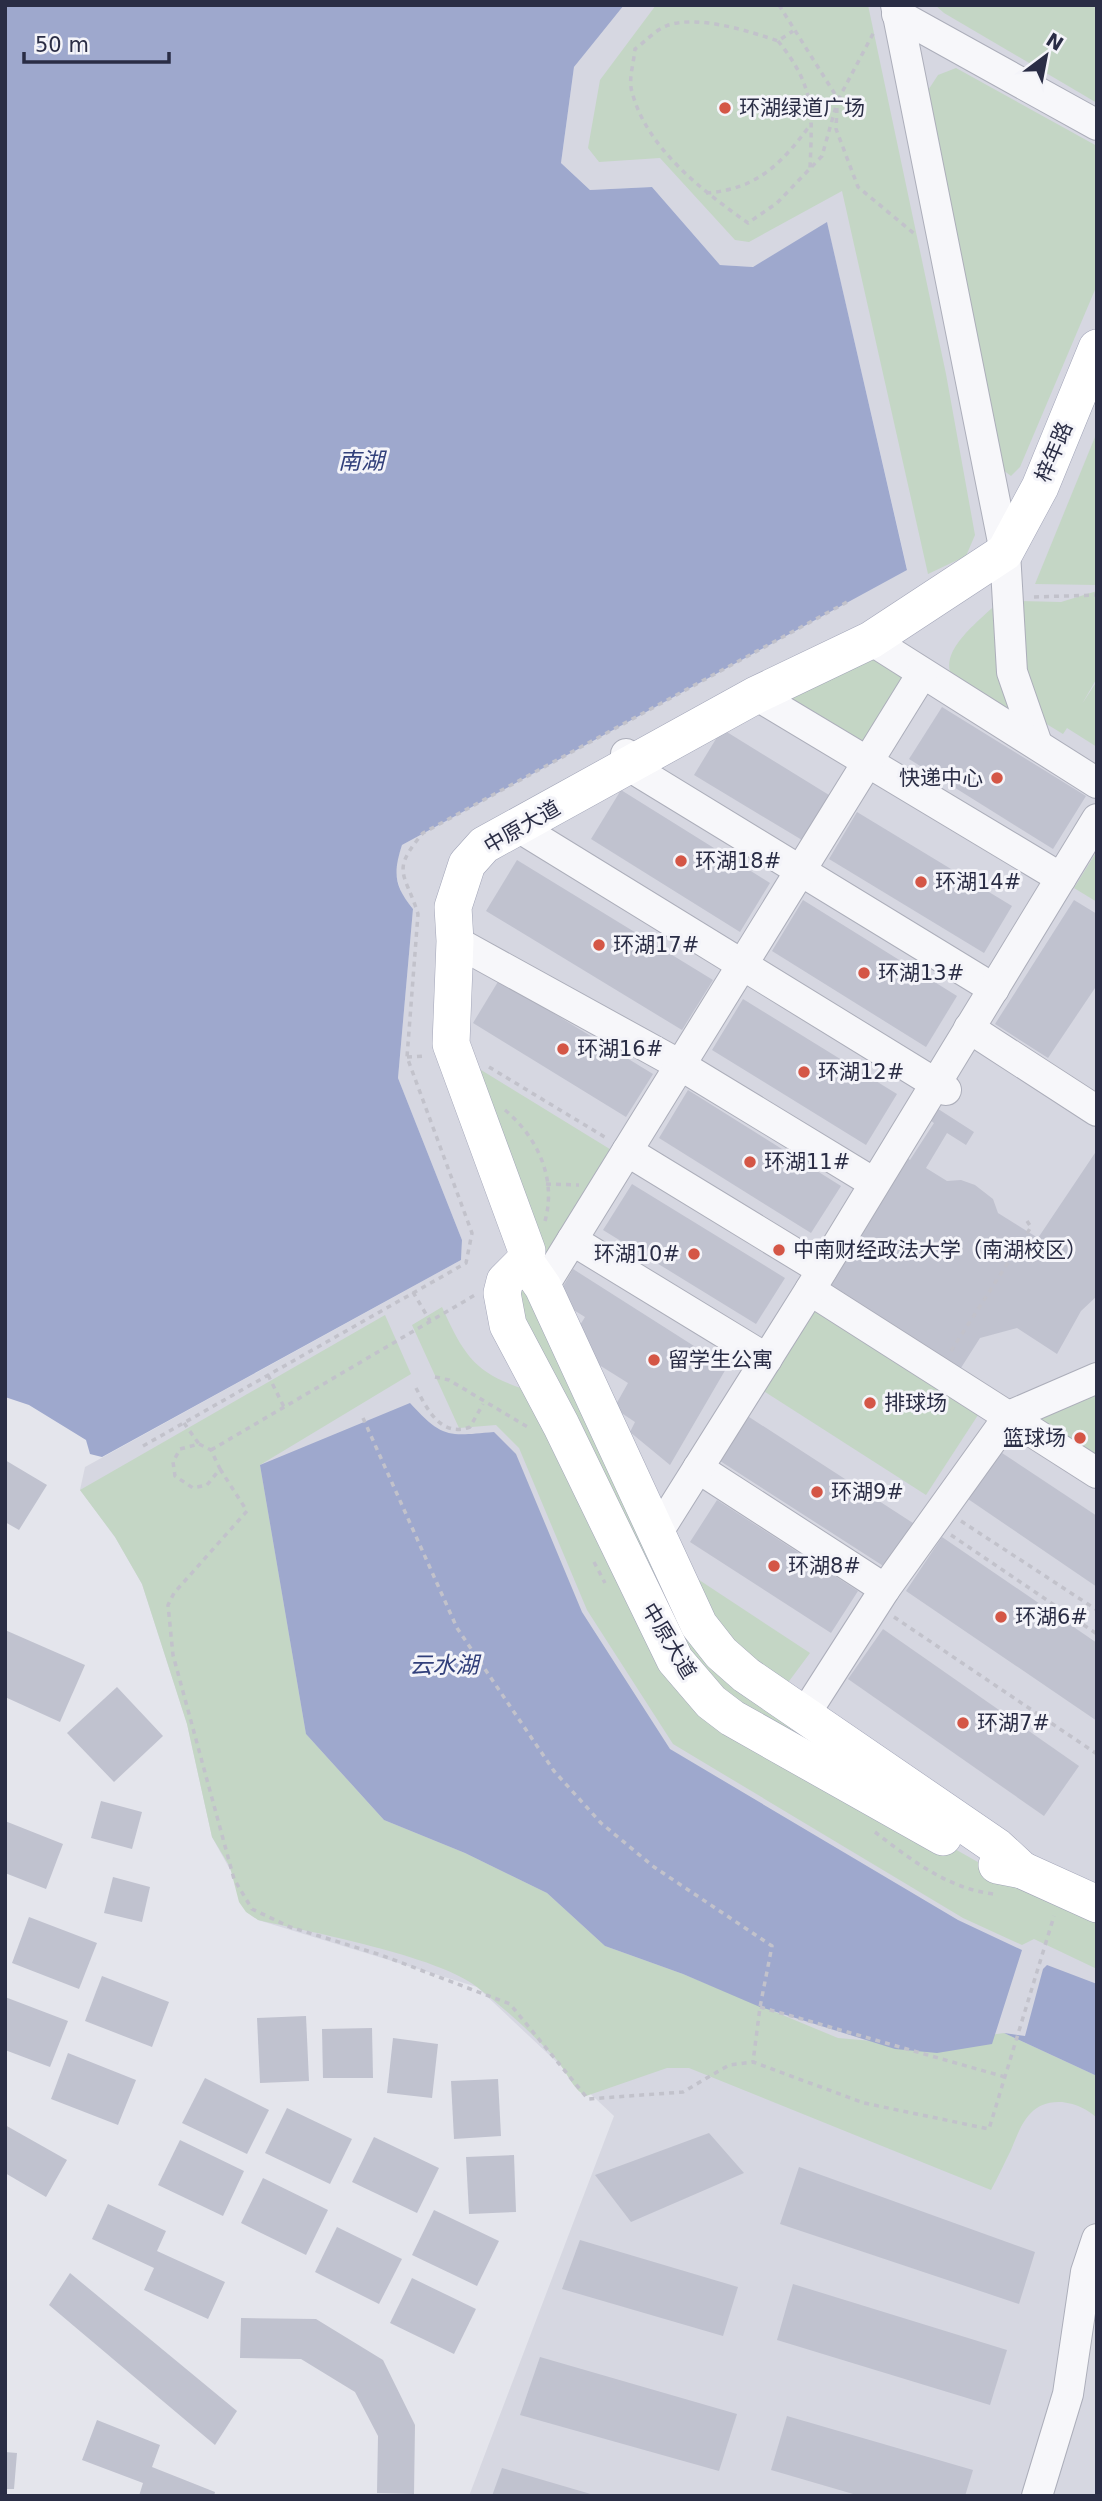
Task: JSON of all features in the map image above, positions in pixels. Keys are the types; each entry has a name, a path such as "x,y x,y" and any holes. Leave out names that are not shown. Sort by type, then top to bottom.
{"main road":[{"name":"梓年路","path":"1005,552 1040,486 1097,348"},
{"name":"中原大道","path":"1005,552 871,640 628,760 520,828 484,845 467,864 453,907 455,941 451,1044 534,1274 656,1535 695,1600 699,1625 721,1653 803,1717 998,1847 1022,1870"},
{"name":"中原大道","path":"534,1274 505,1281 502,1293 508,1325 561,1425 645,1602 685,1674 711,1702 732,1718 989,1863 1022,1870 1097,1904"}],"street":[{"path":"890,15 1097,125"},
{"path":"890,15 1005,552 1012,672 1037,744"},
{"path":"871,640 1097,783"},
{"path":"534,1274 572,1240 922,674"},
{"path":"756,695 1061,878"},
{"path":"628,760 800,871 994,989"},
{"path":"656,1535 874,1183 940,1087 969,1028 1097,819"},
{"path":"520,828 940,1087"},
{"path":"455,941 680,1065 874,1183"},
{"path":"969,1028 1097,1111"},
{"path":"627,1151 816,1280 938,1371 1097,1473"},
{"path":"572,1240 767,1359"},
{"path":"803,1717 880,1597 941,1518 1009,1416 1097,1378"},
{"path":"698,1468 880,1597"},
{"path":"1037,2496 1068,2395 1086,2272 1097,2239"}],"path":[{"path":"779,5 793,31 822,69 838,99 836,129 858,187 922,240"},
{"path":"810,170 811,98 797,65 778,41 744,30 699,23 666,26 635,49 631,90 650,134 706,193 748,223 777,203 810,170 821,156 838,99 890,15"},
{"path":"778,41 793,31"},
{"path":"706,193 727,191 758,180 787,155 812,122"},
{"path":"1034,597 1097,595"},
{"path":"407,1057 437,1056"},
{"path":"486,1066 627,1151"},
{"path":"546,1184 579,1185 602,1193"},
{"path":"938,1371 1031,1227 1027,1221"},
{"path":"414,1293 430,1321"},
{"path":"268,1375 284,1407"},
{"path":"416,1388 435,1418 441,1424 459,1431 470,1427 484,1403"},
{"path":"363,1418 457,1628 554,1772 601,1823 654,1867 772,1946 753,2062"},
{"path":"184,1423 199,1444 211,1450 247,1511 174,1593 168,1605 173,1655 234,1879 252,1909 290,1927 382,1955 510,2004 588,2099 683,2092 729,2065 753,2062 864,2103 989,2129 1055,1910"},
{"path":"199,1444 186,1446 176,1455 173,1469 180,1482 200,1488 212,1481 220,1469"},
{"path":"941,1518 1097,1610"},
{"path":"941,1518 1097,1634"},
{"path":"880,1597 1097,1754"},
{"path":"760,2007 1005,2077"}],"shaded area":[{"name":"中南财经政法大学（南湖校区）","path":"622,5 1097,5 1097,2496 469,2496 614,2116 477,1987 258,1920 212,1837 187,1724 142,1584 115,1537 80,1490 85,1467 461,1260 462,1240 398,1078 413,909 402,895 394,869 402,845 907,569 827,223 753,267 720,265 652,187 590,190 561,163 574,67"}],"green space":[{"path":"656,5 868,5 946,374 975,535 966,556 928,574 842,191 749,242 735,240 660,158 599,162 588,148 600,80"},
{"path":"935,5 1097,5 1097,103 944,13"},
{"path":"956,68 1097,146 1097,285 1020,467 1011,476 999,467 923,98 938,75"},
{"path":"1097,432 1097,585 1035,584"},
{"path":"1097,591 1097,678 1082,704 1097,681 1097,747 1067,728 1063,734 1025,711 1020,601 1061,602"},
{"path":"1000,600 1017,719 953,678 949,667 956,646"},
{"path":"876,651 917,677 866,757 775,702"},
{"path":"1097,851 1097,902 1074,888"},
{"path":"460,1057 613,1151 542,1271"},
{"path":"519,1280 684,1570 810,1653 784,1688 997,1832 712,1695 511,1304"},
{"path":"442,1307 459,1342 477,1365 502,1381 539,1394 668,1659 809,1767 1001,1875 1097,1922 1097,1969 1034,1939 1022,1945 963,1918 673,1744 587,1610 519,1448 496,1425 459,1428 412,1325"},
{"name":"排球场","path":"813,1310 978,1415 926,1495 762,1390"},
{"path":"385,1315 411,1374 260,1465 306,1734 384,1820 465,1853 547,1893 605,1946 683,1974 838,2038 918,2045 1004,2033 1097,2076 1097,2118 1081,2107 1062,2102 1042,2105 1034,2110 1023,2124 991,2190 689,2068 667,2068 586,2096 528,2030 477,1987 459,1976 404,1955 258,1920 246,1912 239,1902 230,1867 212,1837 187,1724 142,1584 115,1537 80,1490"},
{"name":"篮球场","path":"1097,1385 1097,1458 1032,1418"}],"water":[{"name":"南湖","path":"5,5 624,5 574,67 561,163 590,190 652,187 720,265 753,267 827,222 907,570 402,845 397,864 397,879 402,893 413,909 398,1078 462,1240 461,1260 102,1457 90,1454 86,1440 29,1405 5,1397"},
{"name":"云水湖","path":"410,1403 431,1423 447,1433 494,1432 516,1454 582,1612 670,1749 958,1920 1022,1950 992,2044 937,2053 895,2049 760,2007 683,1974 605,1946 547,1893 465,1853 384,1820 306,1734 260,1465"},
{"path":"1047,1965 1097,1984 1097,2076 1004,2033 1025,2036 1043,1969"}],"building":[{"name":"快递中心","path":"942,707 1086,796 1053,849 909,759"},
{"path":"722,729 829,795 802,840 694,775"},
{"name":"环湖18#","path":"621,790 770,883 740,932 591,839"},
{"name":"环湖14#","path":"857,812 1012,906 984,953 829,859"},
{"name":"环湖17#","path":"517,860 713,980 682,1030 486,911"},
{"name":"环湖13#","path":"803,900 957,996 926,1047 772,951"},
{"path":"1074,900 1097,914 1097,985 1048,1058 995,1024"},
{"name":"环湖16#","path":"499,980 653,1074 626,1117 473,1023"},
{"name":"环湖12#","path":"743,999 897,1094 866,1145 712,1050"},
{"name":"环湖11#","path":"688,1090 841,1186 811,1233 659,1138"},
{"path":"932,1105 974,1132 966,1145 947,1133 926,1168 947,1181 961,1180 975,1185 993,1199 998,1213 1038,1238 1097,1150 1097,1296 1081,1311 1057,1354 1017,1328 980,1338 959,1371 826,1286 905,1156 910,1160 934,1123 924,1116"},
{"name":"环湖10#","path":"632,1184 785,1278 756,1324 603,1230"},
{"name":"留学生公寓","path":"573,1269 727,1367 670,1465 630,1432 635,1422 614,1408 628,1383 580,1353 574,1335 585,1317 556,1299"},
{"name":"环湖9#","path":"746,1415 916,1525 888,1569 717,1459"},
{"path":"999,1451 1097,1516 1097,1587 968,1499"},
{"path":"5,1460 47,1485 19,1530 5,1522"},
{"name":"环湖8#","path":"717,1500 858,1591 831,1633 690,1542"},
{"name":"环湖6#","path":"942,1537 1097,1643 1097,1721 906,1591"},
{"name":"环湖7#","path":"883,1629 1079,1766 1044,1816 848,1679"},
{"path":"5,1630 85,1665 60,1722 5,1697"},
{"path":"117,1687 163,1736 114,1782 67,1733"},
{"path":"101,1801 142,1812 132,1849 91,1838"},
{"path":"5,1821 63,1844 46,1889 5,1873"},
{"path":"113,1877 150,1887 142,1922 104,1913"},
{"path":"29,1917 97,1943 79,1989 12,1963"},
{"path":"102,1976 169,2002 152,2047 85,2021"},
{"path":"5,1997 68,2021 50,2067 5,2050"},
{"path":"306,2016 309,2081 260,2083 257,2018"},
{"path":"372,2028 373,2078 323,2078 322,2029"},
{"path":"393,2038 438,2044 432,2098 387,2093"},
{"path":"68,2053 136,2080 118,2125 51,2099"},
{"path":"205,2078 269,2110 247,2154 182,2123"},
{"path":"498,2079 501,2136 454,2139 451,2081"},
{"path":"287,2108 352,2139 330,2184 265,2153"},
{"path":"5,2125 67,2160 46,2197 5,2173"},
{"path":"709,2133 744,2173 631,2222 595,2175"},
{"path":"374,2137 439,2168 417,2213 352,2182"},
{"path":"180,2140 244,2171 223,2216 158,2185"},
{"path":"514,2155 516,2212 469,2214 466,2157"},
{"path":"799,2167 1035,2252 1019,2304 780,2224"},
{"path":"263,2178 328,2210 306,2255 241,2223"},
{"path":"108,2204 166,2231 157,2251 225,2282 208,2319 144,2290 154,2268 92,2239"},
{"path":"434,2210 499,2241 477,2286 412,2255"},
{"path":"337,2227 402,2259 379,2304 315,2272"},
{"path":"580,2240 738,2287 723,2336 562,2289"},
{"path":"70,2273 237,2411 215,2445 49,2305"},
{"path":"412,2278 476,2309 454,2354 390,2323"},
{"path":"793,2284 1007,2350 990,2405 777,2340"},
{"path":"241,2318 316,2319 383,2360 415,2425 414,2494 377,2493 378,2436 355,2392 301,2359 240,2358"},
{"path":"540,2357 737,2414 719,2471 520,2415"},
{"path":"787,2416 973,2470 965,2496 860,2496 771,2470"},
{"path":"97,2420 160,2445 152,2467 215,2492 214,2496 139,2496 143,2483 82,2460"},
{"path":"5,2452 17,2453 14,2489 5,2489"},
{"path":"502,2468 594,2495 594,2496 492,2496"}],"place":[{"name":"环湖绿道广场","path":"725,108"},
{"name":"快递中心","path":"997,778"},
{"name":"环湖18#","path":"681,861"},
{"name":"环湖14#","path":"921,882"},
{"name":"环湖17#","path":"599,945"},
{"name":"环湖13#","path":"864,973"},
{"name":"环湖16#","path":"563,1049"},
{"name":"环湖12#","path":"804,1072"},
{"name":"环湖11#","path":"750,1162"},
{"name":"中南财经政法大学（南湖校区）","path":"779,1250"},
{"name":"环湖10#","path":"694,1254"},
{"name":"留学生公寓","path":"654,1360"},
{"name":"排球场","path":"870,1403"},
{"name":"篮球场","path":"1080,1438"},
{"name":"环湖9#","path":"817,1492"},
{"name":"环湖8#","path":"774,1566"},
{"name":"环湖6#","path":"1001,1617"},
{"name":"环湖7#","path":"963,1723"}]}
